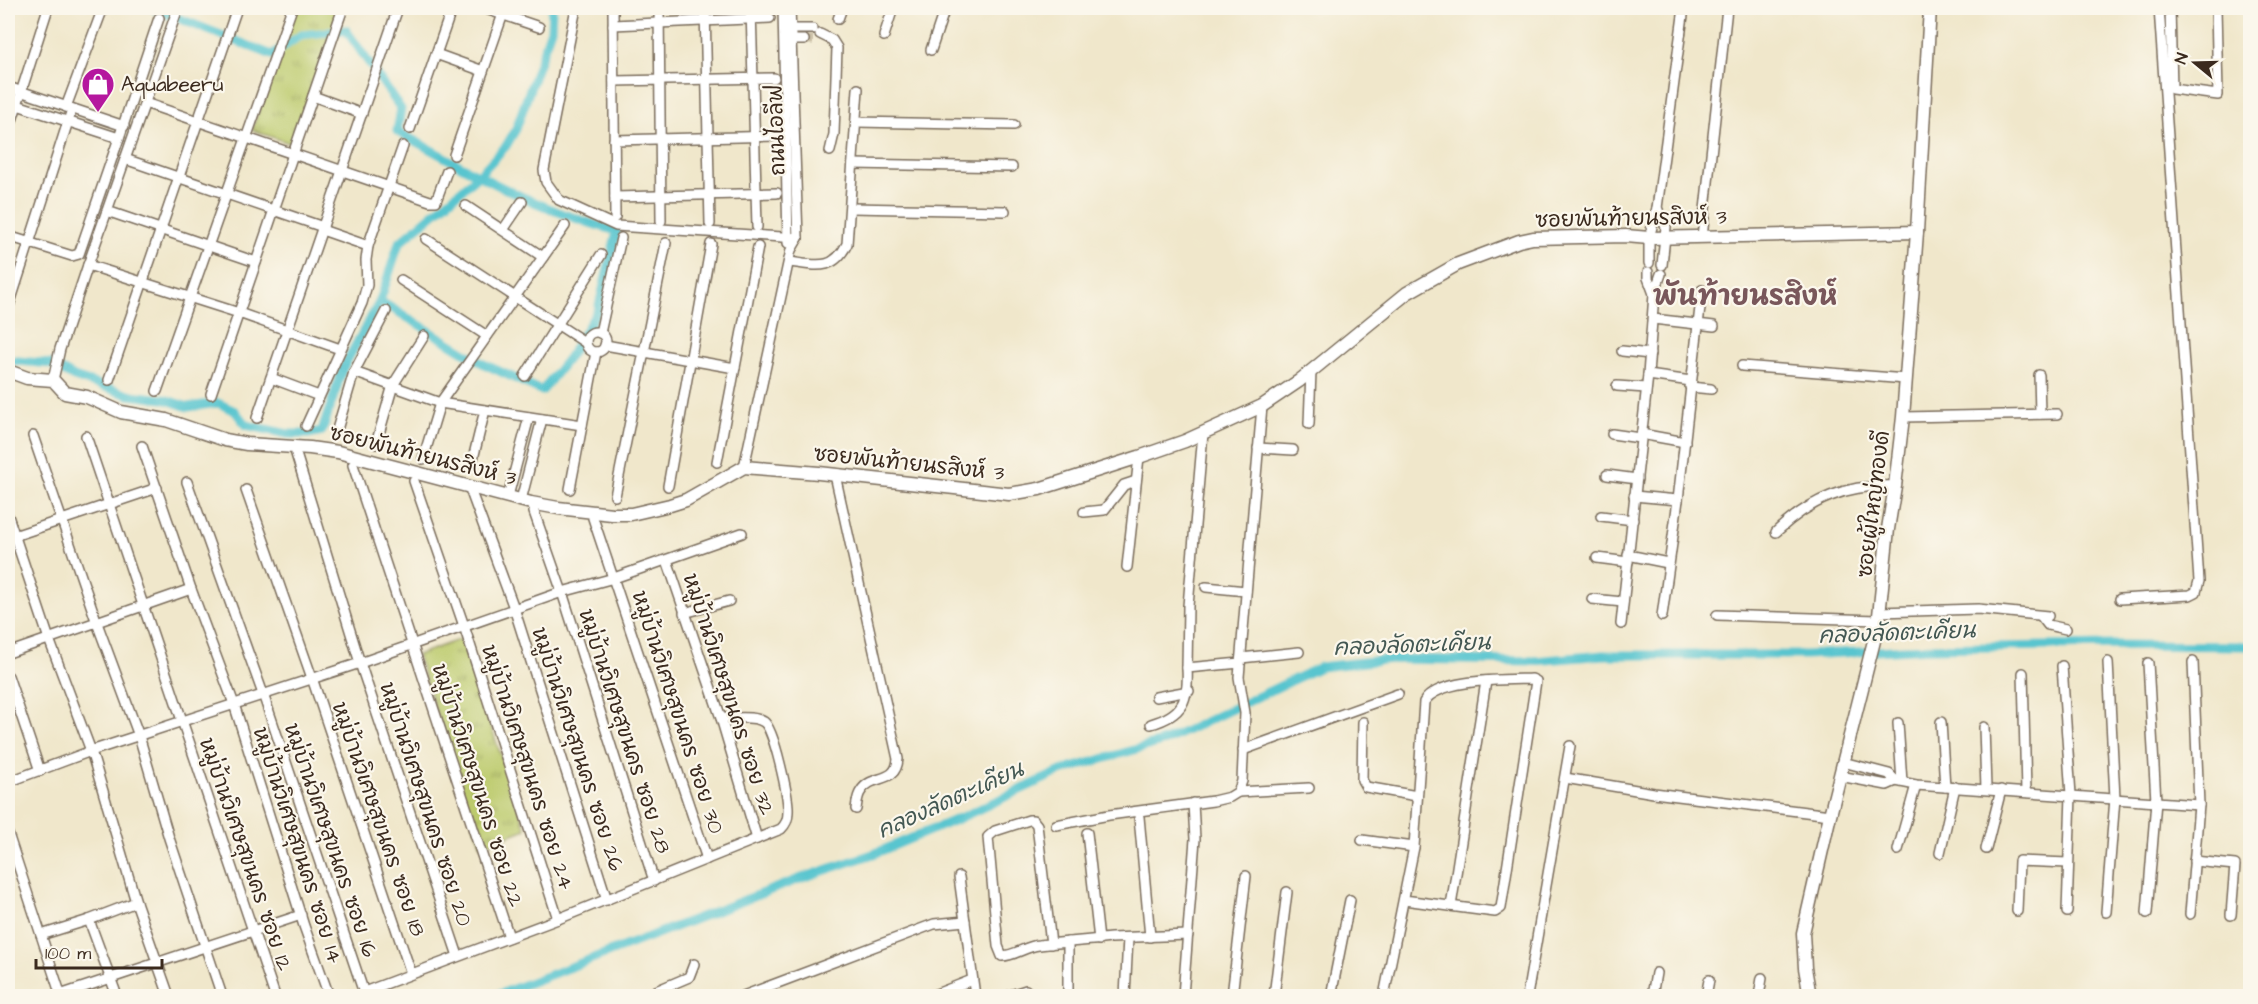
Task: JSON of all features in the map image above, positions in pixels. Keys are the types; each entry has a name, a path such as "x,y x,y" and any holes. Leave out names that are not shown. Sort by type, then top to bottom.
{"street":[{"path":"8,133 12,103 21,91 48,8"},
{"path":"8,309 68,121 69,108 104,8"},
{"path":"54,375 60,349 88,265 178,8"},
{"path":"109,381 237,8"},
{"path":"157,391 292,8"},
{"path":"211,394 343,8"},
{"path":"257,418 398,8"},
{"path":"410,129 452,8"},
{"path":"485,8 539,27"},
{"path":"576,8 544,170 546,182 559,200 616,226 798,238"},
{"path":"612,8 615,216"},
{"path":"659,8 661,221"},
{"path":"705,8 710,224"},
{"path":"751,8 757,227"},
{"name":"ถนนไอลีฟ","path":"783,8 787,238 791,250"},
{"name":"ถนนไอลีฟ","path":"744,467 791,250 798,238 790,8"},
{"path":"838,18 842,8"},
{"path":"884,36 893,8"},
{"path":"931,50 945,8"},
{"path":"1621,624 1653,319 1654,294 1649,267 1649,238 1657,208 1684,8"},
{"path":"1702,237 1727,8"},
{"name":"ซอยผู้ใหญ่ทองดี","path":"1810,996 1805,968 1803,933 1878,619 1895,486 1903,417 1917,232 1930,8"},
{"path":"2120,599 2190,595 2196,592 2199,581 2159,8"},
{"path":"2170,8 2172,89 2218,95 2216,8"},
{"path":"454,154 503,14"},
{"path":"8,236 72,256 79,254 159,18"},
{"path":"613,25 770,18"},
{"path":"791,29 817,31 832,40 837,48 834,134 830,151"},
{"path":"791,40 804,40"},
{"path":"436,54 483,71"},
{"path":"614,81 661,82 774,78"},
{"path":"8,87 69,108 137,123"},
{"path":"789,262 825,266 842,255 847,244 858,89"},
{"path":"313,96 362,114"},
{"path":"12,103 119,138"},
{"path":"145,103 430,201 436,201 447,171"},
{"path":"856,122 1014,125"},
{"path":"614,140 777,136"},
{"path":"306,426 340,349 351,330 367,285 368,246 403,146"},
{"path":"125,159 274,210 368,246"},
{"path":"854,164 1012,167"},
{"path":"615,197 777,193"},
{"path":"503,230 522,202"},
{"path":"466,206 543,256"},
{"path":"851,208 1005,211"},
{"path":"1654,294 1662,269 1666,227 1657,208"},
{"path":"107,211 256,262"},
{"path":"423,459 440,402 565,226"},
{"name":"ซอยพันท้ายนรสิงห์ 3","path":"8,371 27,378 54,375 64,393 87,397 121,412 166,420 217,438 247,444 338,452 521,500 575,511 631,514 656,509 686,500 744,467 1009,494 1039,489 1139,457 1203,433 1262,406 1311,371 1407,293 1458,264 1519,241 1533,238 1626,236 1665,238 1917,232"},
{"path":"600,333 621,238"},
{"path":"426,239 586,343 590,351 602,350 605,345 600,333"},
{"path":"615,496 666,243"},
{"path":"668,486 711,244"},
{"path":"717,462 758,247"},
{"path":"525,376 602,255"},
{"path":"88,265 239,313 340,349"},
{"path":"402,280 487,336"},
{"path":"1662,616 1702,290"},
{"path":"336,433 354,372 386,311"},
{"path":"1653,319 1714,326"},
{"path":"586,343 590,334 600,333"},
{"path":"376,444 393,386 424,336"},
{"path":"605,345 735,368"},
{"path":"1622,351 1650,354"},
{"path":"570,489 596,352"},
{"path":"1742,366 1906,379"},
{"path":"1309,424 1311,371"},
{"path":"354,372 440,402 582,425"},
{"path":"1648,375 1711,389"},
{"path":"2039,375 2040,414"},
{"path":"271,378 319,396"},
{"path":"1617,386 1646,388"},
{"path":"1238,792 1242,781 1245,713 1240,686 1241,661 1262,406"},
{"path":"471,467 485,410"},
{"path":"1903,417 2057,414"},
{"path":"508,496 529,417"},
{"path":"521,500 542,419"},
{"path":"1151,724 1173,716 1188,691 1188,606 1203,433"},
{"path":"1612,434 1685,442"},
{"path":"33,436 97,623 139,736 169,838 222,996"},
{"name":"หมู่บ้านวิเศษสุขนคร ซอย 12","path":"86,436 275,996"},
{"name":"หมู่บ้านวิเศษสุขนคร ซอย 14","path":"142,446 191,590 234,704 329,996"},
{"path":"1258,448 1293,450"},
{"name":"หมู่บ้านวิเศษสุขนคร ซอย 20","path":"296,454 360,663 458,956"},
{"path":"1127,567 1139,457"},
{"name":"หมู่บ้านวิเศษสุขนคร ซอย 22","path":"353,465 509,937"},
{"path":"836,475 898,759 897,766 891,775 869,782 862,788 856,809"},
{"path":"1607,475 1637,479"},
{"name":"หมู่บ้านวิเศษสุขนคร ซอย 24","path":"414,481 464,626 558,920"},
{"path":"1084,512 1104,510 1124,485 1136,481"},
{"name":"หมู่บ้านวิเศษสุขนคร ซอย 16","path":"187,482 263,694 365,994"},
{"path":"1776,532 1824,496 1872,485 1895,486"},
{"path":"11,537 157,488"},
{"name":"หมู่บ้านวิเศษสุขนคร ซอย 18","path":"246,490 411,973"},
{"name":"หมู่บ้านวิเศษสุขนคร ซอย 26","path":"471,492 514,608 607,900"},
{"path":"1634,496 1678,500"},
{"name":"หมู่บ้านวิเศษสุขนคร ซอย 28","path":"534,512 562,592 654,881"},
{"path":"8,516 11,537 91,752 136,902 169,996"},
{"path":"1601,516 1632,520"},
{"name":"หมู่บ้านวิเศษสุขนคร ซอย 30","path":"593,518 707,859"},
{"path":"8,782 91,752 360,663 514,608 614,578 742,533"},
{"path":"1597,558 1628,558 1668,563"},
{"name":"หมู่บ้านวิเศษสุขนคร ซอย 32","path":"667,560 721,718 758,839"},
{"path":"1206,587 1246,591"},
{"path":"8,652 191,590"},
{"path":"1592,599 1623,602"},
{"path":"684,613 729,601"},
{"path":"1717,615 1878,619 1978,609 2045,616 2048,625 2066,629"},
{"path":"1187,668 1299,652"},
{"path":"2106,912 2115,798 2108,662"},
{"path":"2190,914 2199,804 2193,662"},
{"path":"2147,913 2156,801 2148,663"},
{"path":"2062,666 2071,795 2067,912"},
{"path":"2023,673 2026,792"},
{"path":"8,676 40,771"},
{"path":"1384,996 1414,847 1423,709 1427,696 1456,685 1486,681 1532,679 1536,681 1501,908 1495,912 1404,900"},
{"path":"1451,906 1486,681"},
{"path":"1156,697 1188,691"},
{"path":"1243,750 1398,694"},
{"path":"365,994 411,973 558,920 781,829 789,814 772,733 763,721 721,718"},
{"path":"1364,722 1362,780 1366,787 1417,796"},
{"path":"1941,722 1945,787"},
{"path":"1898,723 1899,782"},
{"path":"1983,727 1986,789"},
{"path":"1527,996 1570,746"},
{"path":"1843,762 1889,774 1899,782"},
{"path":"1840,776 1887,785 1899,782 2199,804"},
{"path":"1565,778 1654,794 1830,815"},
{"path":"1898,850 1916,785"},
{"path":"1940,853 1955,787"},
{"path":"1056,825 1109,814 1230,797 1238,792 1309,788"},
{"path":"1986,849 2001,790"},
{"path":"1183,996 1195,839 1193,803"},
{"path":"1139,817 1150,937"},
{"path":"1051,944 1037,825 1033,819 995,831 988,837 998,946 1002,956 1030,947 1068,942 1188,935"},
{"path":"1087,833 1099,940"},
{"path":"8,834 60,996 301,915"},
{"path":"1362,840 1414,847"},
{"path":"2017,911 2019,861 2068,863"},
{"path":"2194,861 2235,865 2231,915"},
{"path":"1232,996 1246,876"},
{"path":"959,878 975,996"},
{"path":"1274,996 1287,892"},
{"path":"1331,996 1350,900"},
{"path":"40,935 136,902"},
{"path":"89,920 117,996"},
{"path":"746,996 934,924 965,921"},
{"path":"1125,996 1128,938"},
{"path":"1068,942 1068,996"},
{"path":"652,996 656,991 689,977 694,964"},
{"path":"1652,996 1656,973"},
{"path":"1759,996 1762,978"},
{"path":"931,996 972,980"},
{"path":"1706,996 1709,980"},
{"path":"1008,996 1026,990"}],"green space":[{"path":"295,8 340,8 292,144 252,130"},
{"path":"461,639 526,829 481,846 417,655"}],"waterway":[{"path":"152,8 272,55 301,35 346,30 401,109 397,131 477,175 532,201 588,223 617,231 598,310 569,357 542,391 484,364 380,301"},
{"path":"8,360 51,364 74,377 129,395 164,399 188,407 218,403 235,411 246,425 288,434 322,431 343,368 380,301 399,243 478,176 506,146 516,129 551,29 552,8"},
{"name":"คลองลัดตะเคียน","path":"495,996 802,878 876,853 960,818 1061,771 1165,741 1320,667 1391,659 1534,661 1604,655 1806,655 1928,648 2115,645 2250,646"}],"tunnel":[{"path":"804,40 814,40 820,34 815,30"}],"place":[{"name":"Aquabeeru","path":"98,113"}],"district":[{"name":"พันท้ายนรสิงห์","path":"1745,296"}]}
